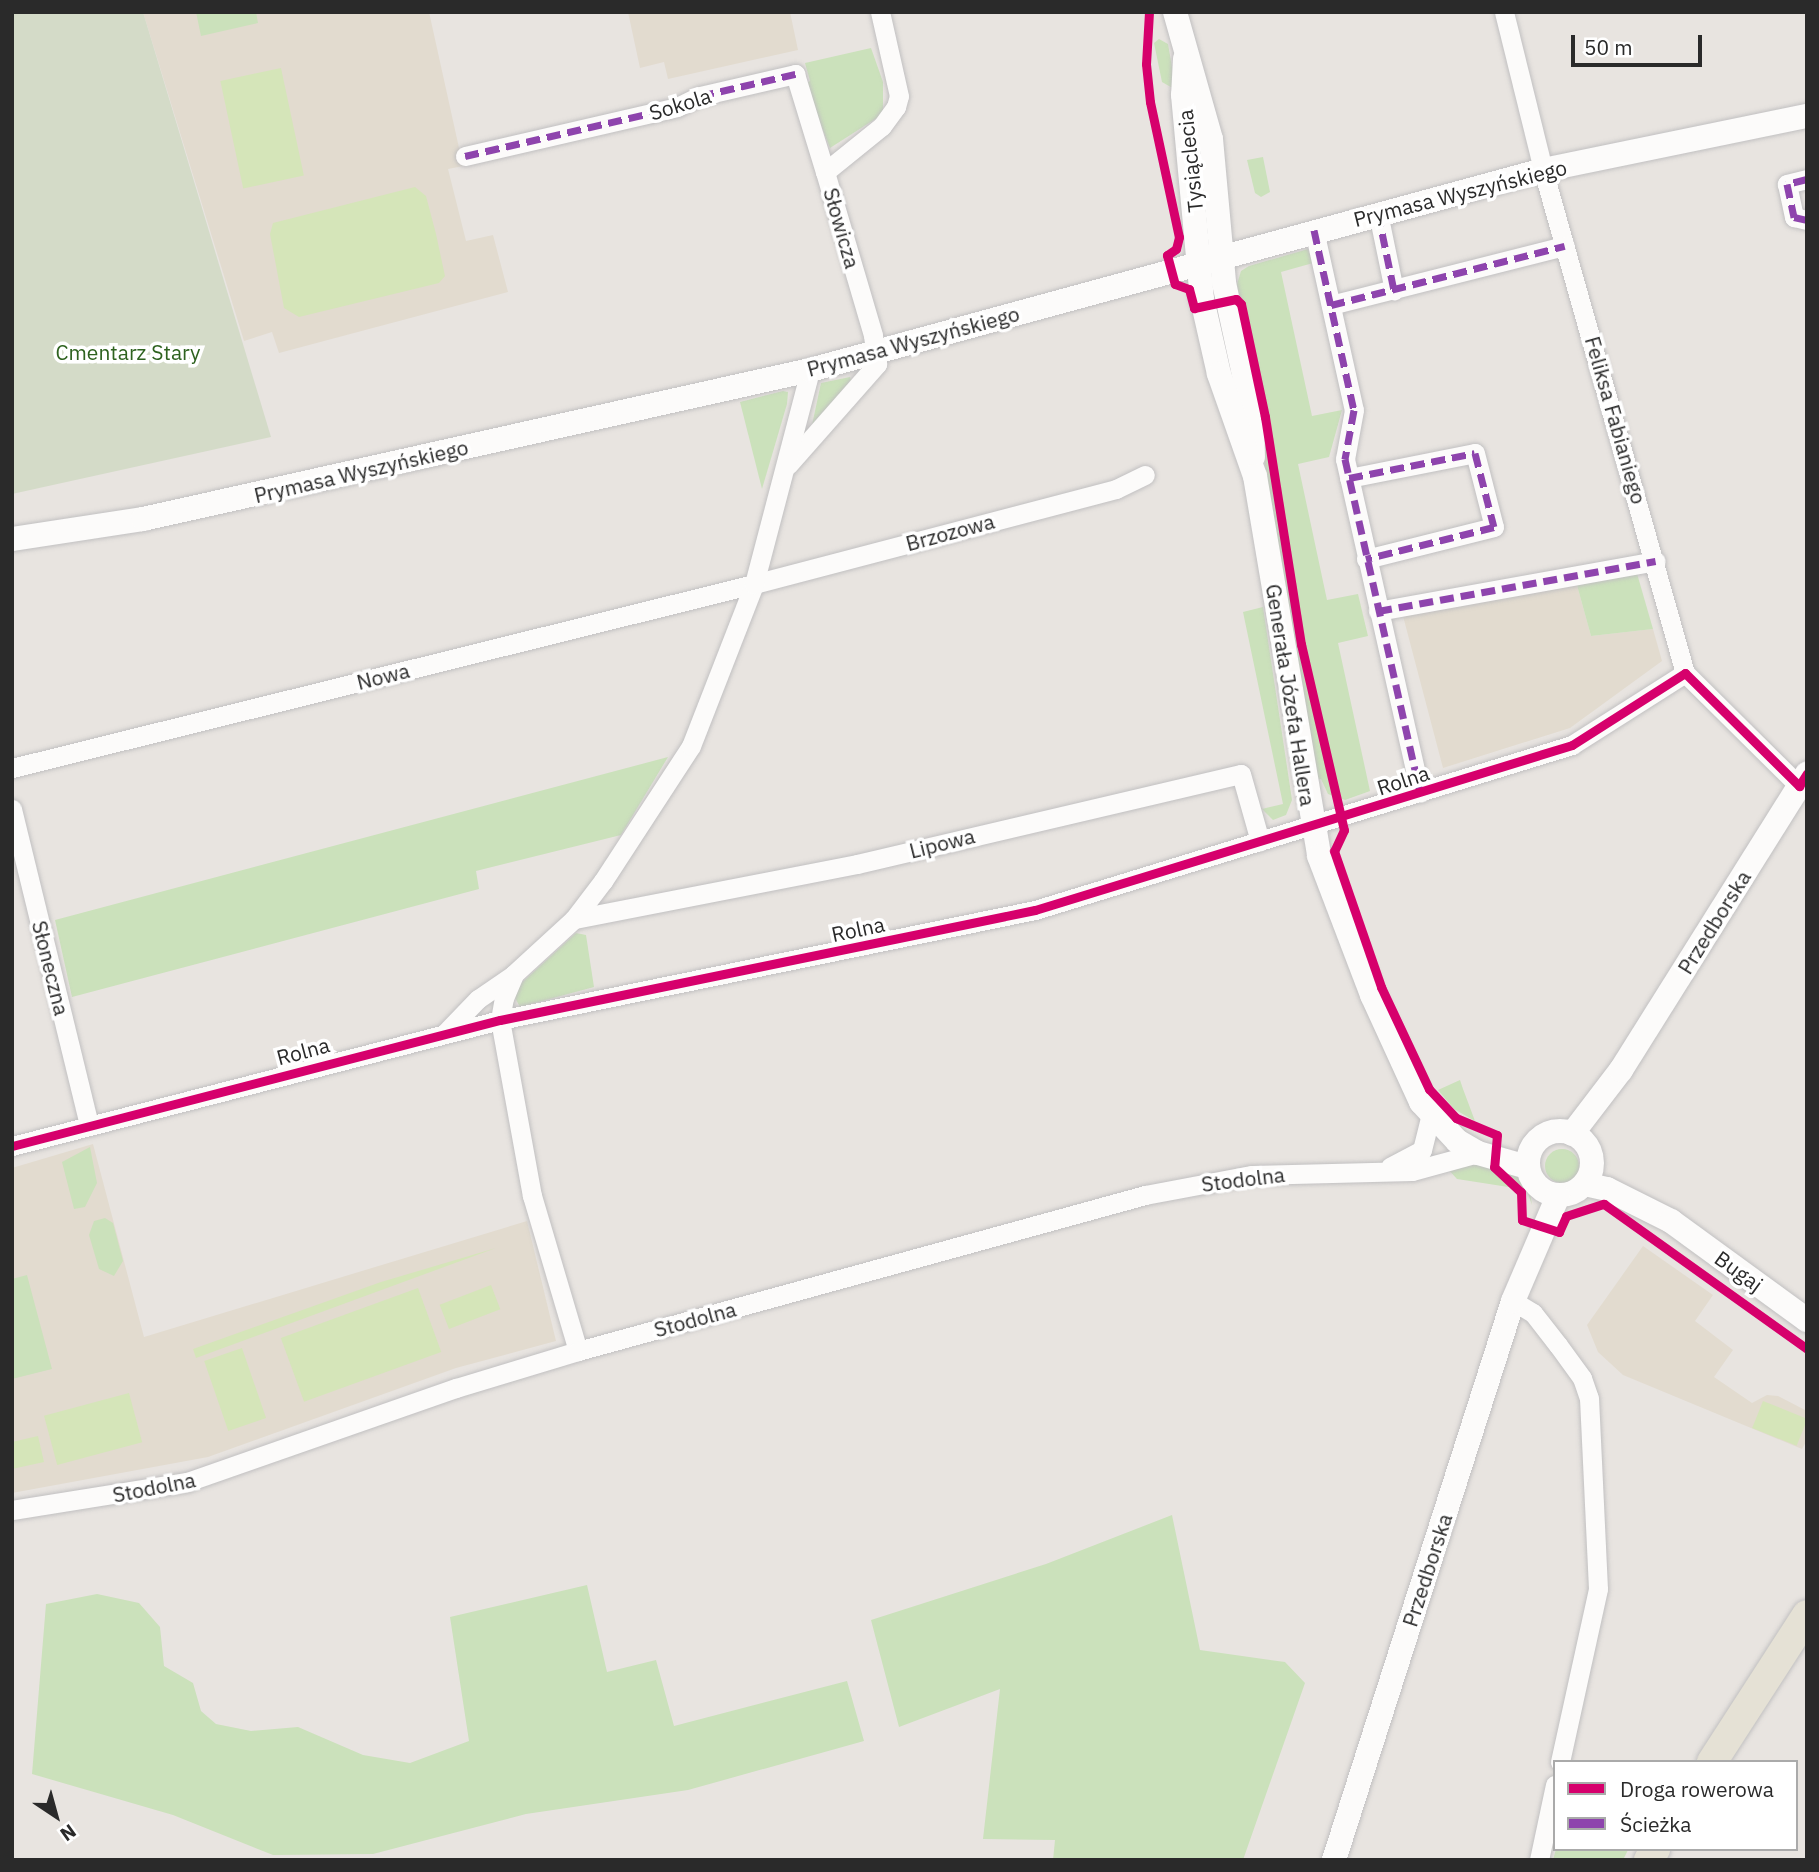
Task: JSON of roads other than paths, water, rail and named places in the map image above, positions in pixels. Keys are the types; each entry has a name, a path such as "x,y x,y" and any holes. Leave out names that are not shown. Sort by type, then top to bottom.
{"main road":[{"path":"1713,1760 1807,1615"}],"street":[{"name":"Słowicza","path":"877,350 825,172 882,126 896,107 899,96 880,12"},
{"name":"Tysiąclecia","path":"1175,12 1185,59 1211,139 1210,260"},
{"name":"Feliksa Fabianiego","path":"1504,12 1543,170 1656,561 1685,673"},
{"name":"Sokola","path":"465,156 677,107 700,96 795,74 825,172"},
{"name":"Prymasa Wyszyńskiego","path":"12,539 143,519 810,370 1314,230 1543,170 1807,117"},
{"path":"1807,179 1787,184 1794,217 1807,220"},
{"path":"1378,213 1394,290"},
{"path":"1314,230 1354,410 1345,458 1420,793"},
{"path":"1331,305 1565,246"},
{"name":"Generała Józefa Hallera","path":"1210,260 1252,411 1252,463 1312,827 1329,886 1371,995 1411,1084 1431,1115 1457,1141 1478,1153 1530,1156"},
{"path":"785,469 866,382 877,364 877,350"},
{"path":"446,1033 478,999 514,974 574,919 635,835 691,746 754,584 773,499 785,469 810,370"},
{"path":"1349,478 1475,453 1494,527 1366,559"},
{"name":"Brzozowa","path":"754,584 1116,489 1145,475"},
{"path":"1378,611 1656,561"},
{"name":"Nowa","path":"12,768 754,584"},
{"path":"1685,673 1803,780"},
{"name":"Rolna","path":"12,1146 500,1020 1035,910 1572,745 1685,673"},
{"name":"Lipowa","path":"574,919 857,864 1241,774 1260,841"},
{"name":"Przedborska","path":"1584,1158 1621,1070 1803,780"},
{"name":"Słoneczna","path":"12,809 89,1126"},
{"path":"514,974 500,1020 532,1196 578,1351"},
{"path":"1431,1115 1530,1156 1549,1192 1584,1158 1546,1135 1530,1156"},
{"name":"Stodolna","path":"1386,1169 1422,1150 1431,1115"},
{"name":"Stodolna","path":"12,1510 146,1491 203,1478 456,1388 578,1351 1145,1195 1252,1175 1427,1169 1478,1153"},
{"name":"Bugaj","path":"1584,1158 1647,1195 1671,1221 1807,1321"},
{"name":"Przedborska","path":"1335,1860 1549,1192"},
{"path":"1517,1291 1582,1378 1589,1398 1598,1589 1560,1760"},
{"path":"1539,1860 1553,1794"}],"park label":[{"name":"Cmentarz Stary","path":"128,352"}]}
